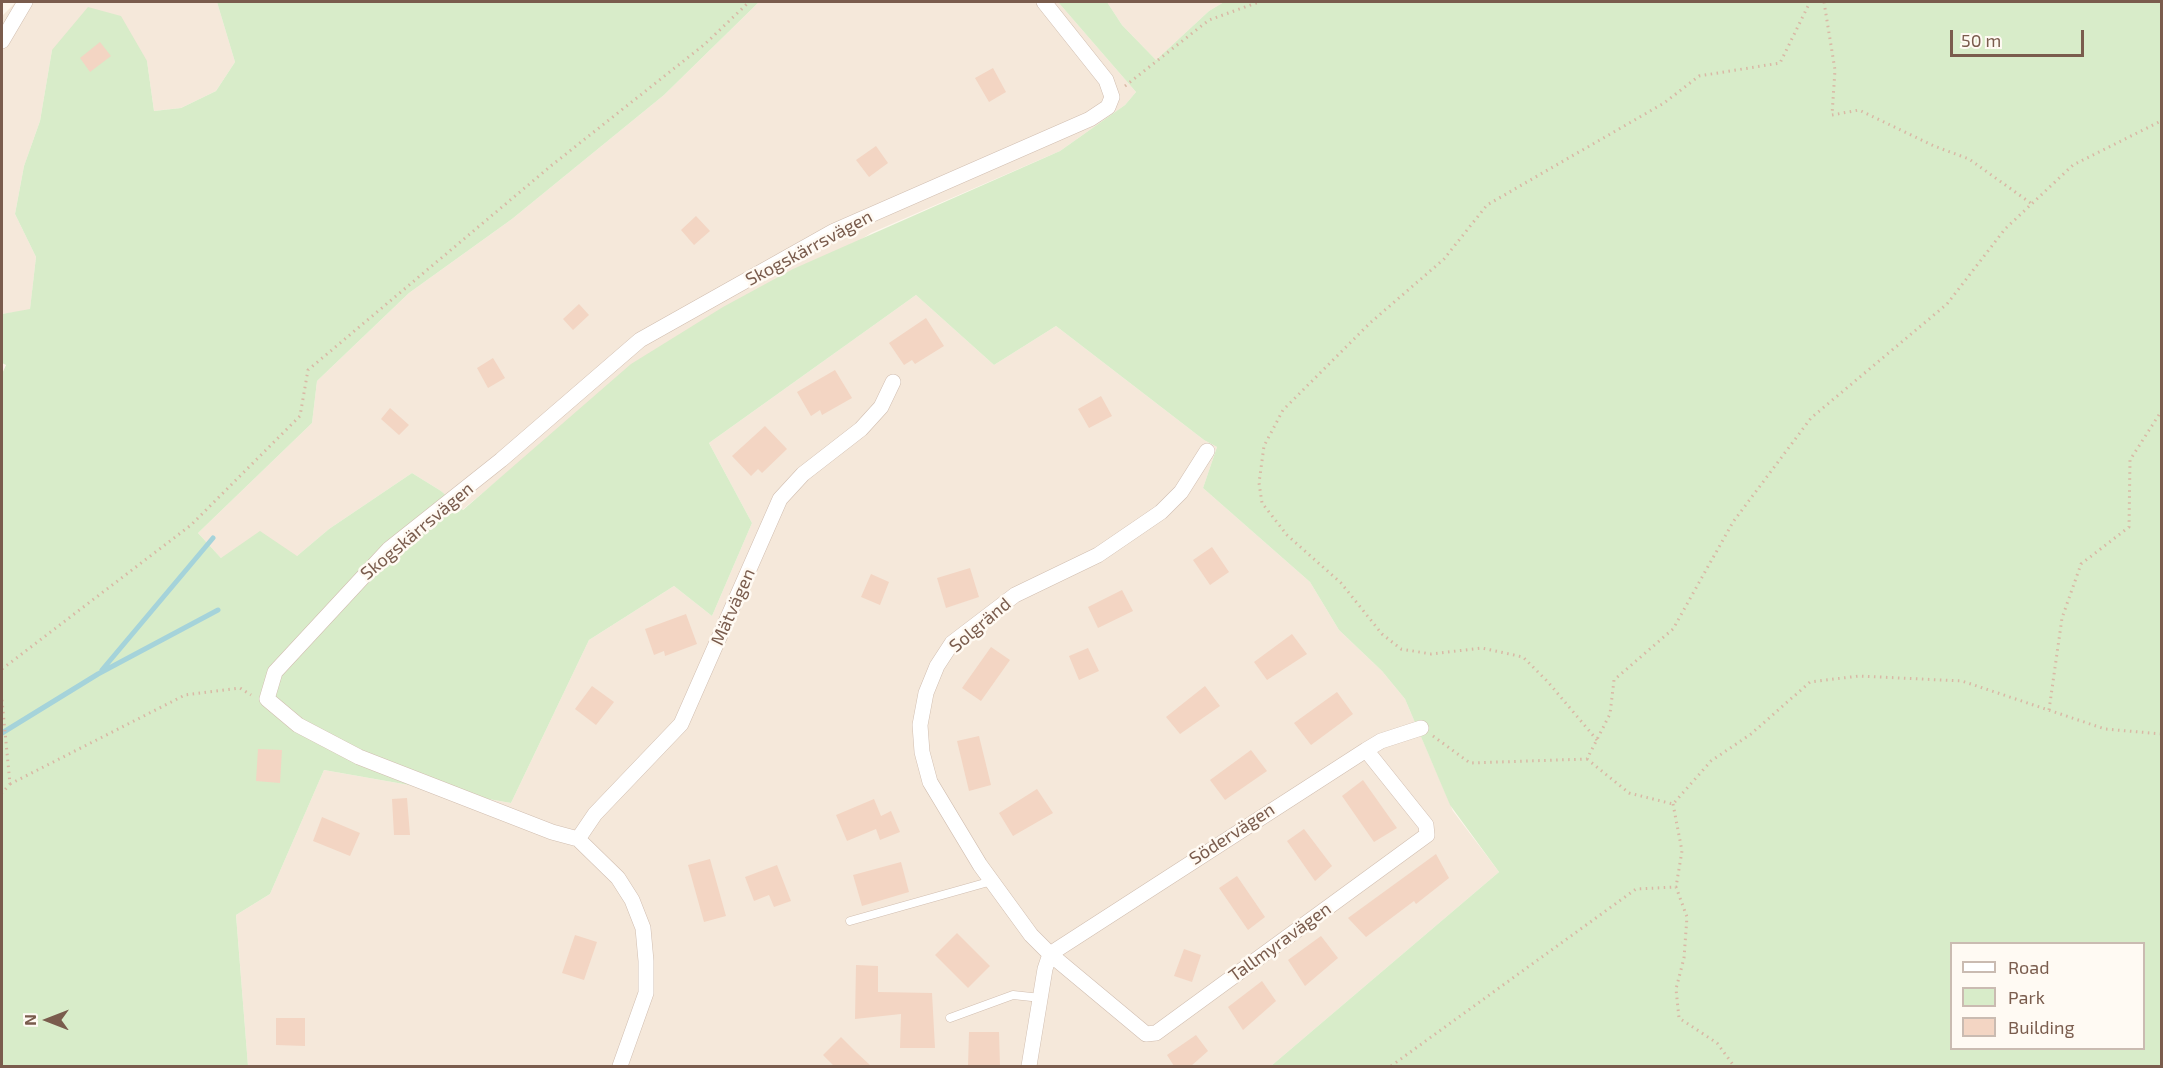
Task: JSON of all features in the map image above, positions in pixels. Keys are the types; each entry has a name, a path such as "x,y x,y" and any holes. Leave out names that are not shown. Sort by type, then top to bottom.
{"street":[{"path":"2,41 25,2"},
{"path":"1044,2 1106,80 1112,97"},
{"name":"Skogskärrsvägen","path":"267,699 275,672 389,549 501,460 640,340 834,231 1090,119 1108,107 1112,97"},
{"name":"Mätvägen","path":"578,839 595,814 681,724 780,499 803,474 861,429 881,408 893,382"},
{"name":"Solgränd","path":"1050,954 1031,935 992,881 944,808 930,782 922,752 920,725 926,693 937,666 952,643 1015,595 1098,555 1161,512 1181,492 1207,451"},
{"path":"267,699 298,725 351,753 552,832 578,839 618,878 632,900 643,928 646,993 620,1066"},
{"name":"Södervägen","path":"1050,954 1366,750 1381,741 1421,728"},
{"name":"Tallmyravägen","path":"1050,954 1146,1034 1156,1033 1427,835 1426,825 1366,750"},
{"path":"1029,1066 1045,969 1050,954"}],"lane":[{"path":"850,921 992,881"},
{"path":"950,1018 1013,995 1041,998"}],"path":[{"path":"2,669 191,525 300,416 308,370 552,165 705,44 749,2"},
{"path":"1112,97 1209,20 1259,2"},
{"path":"1597,740 1548,682 1523,657 1482,648 1431,654 1401,649 1382,634 1341,583 1287,535 1262,502 1258,483 1264,446 1283,410 1370,323 1444,259 1487,205 1644,116 1699,76 1780,63 1810,2"},
{"path":"1824,2 1834,70 1832,115 1859,110 1934,146 1969,159 2032,204"},
{"path":"1587,759 1610,714 1614,680 1673,629 1732,522 1811,418 1947,304 2005,229 2073,165 2159,122 2162,124"},
{"path":"2049,710 2062,618 2081,564 2129,526 2130,460 2162,410"},
{"path":"1673,804 1711,761 1751,734 1810,682 1859,676 1962,681 2106,729 2162,734"},
{"path":"2,794 10,784 184,695 240,688 260,700 267,699"},
{"path":"2,700 10,784"},
{"path":"1421,728 1470,763 1587,759 1629,792 1673,804"},
{"path":"1673,804 1682,851 1676,887 1687,917 1684,958 1676,989 1679,1018 1717,1042 1734,1066"},
{"path":"1391,1066 1636,889 1676,887"}],"shaded area":[{"path":"16,2 217,2 235,62 216,91 181,108 154,111 147,61 52,50 40,121 24,166 15,214 36,257 30,310 2,314 2,16"},
{"path":"759,2 1058,2 1136,92 1125,105 1060,151 871,233 525,458 462,510 441,491 412,473 329,529 297,556 221,558 198,533 312,423 317,381 409,293 512,219 664,95"},
{"path":"1107,2 1224,2 1209,11 1156,60 1122,25"},
{"path":"916,295 994,365 1056,326 1204,440 1217,447 1203,488 1310,582 1339,630 1382,671 1405,699 1453,811 1499,872 1271,1066 248,1066 236,915 270,894 324,770 511,803 589,640 674,586 712,616 752,523 709,443"}],"green space":[{"path":"217,2 759,2 664,95 512,219 409,293 317,381 312,423 198,533 221,558 260,531 297,556 329,529 412,473 441,491 463,510 631,364 723,307 793,269 1060,151 1125,105 1136,92 1058,2 1107,2 1122,25 1156,60 1209,11 1224,2 2161,2 2161,1066 1271,1066 1499,872 1450,805 1405,699 1382,671 1339,630 1310,582 1203,488 1217,447 1204,440 1056,326 994,365 916,295 709,443 752,523 712,616 674,586 589,640 511,803 324,770 270,894 236,915 248,1066 2,1066 2,374 6,365 2,363 2,314 30,309 36,257 15,214 24,166 40,121 52,50 88,7 121,16 147,61 154,111 181,108 216,91 235,62"}],"building":[{"path":"100,42 111,56 90,72 80,58"},
{"path":"993,68 1006,92 989,102 975,78"},
{"path":"876,146 888,163 869,177 856,160"},
{"path":"696,216 710,231 694,245 681,230"},
{"path":"579,304 589,315 573,330 563,319"},
{"path":"926,318 944,346 915,364 912,360 904,365 889,343"},
{"path":"493,358 505,378 488,388 477,368"},
{"path":"835,370 852,398 822,415 820,410 811,416 797,392"},
{"path":"1101,396 1112,416 1089,428 1078,409"},
{"path":"390,408 409,425 399,435 381,419"},
{"path":"765,426 787,449 762,473 758,469 751,476 732,456"},
{"path":"1212,547 1229,572 1210,585 1193,560"},
{"path":"970,568 979,597 946,608 937,578"},
{"path":"871,574 889,582 880,605 861,597"},
{"path":"1122,590 1133,611 1098,628 1088,607"},
{"path":"686,614 697,644 665,656 664,651 654,655 645,629"},
{"path":"1292,634 1307,654 1267,680 1254,662"},
{"path":"991,647 1010,660 981,701 962,688"},
{"path":"1088,648 1099,671 1079,680 1069,656"},
{"path":"592,686 614,702 596,725 575,709"},
{"path":"1205,686 1220,706 1180,734 1166,717"},
{"path":"1337,692 1353,714 1311,745 1294,723"},
{"path":"979,736 991,785 969,791 957,741"},
{"path":"258,749 282,750 280,783 256,781"},
{"path":"1251,750 1267,771 1225,800 1210,780"},
{"path":"1363,780 1397,828 1374,842 1342,796"},
{"path":"1037,789 1053,813 1013,836 999,813"},
{"path":"407,798 410,835 394,835 392,799"},
{"path":"874,799 881,816 891,811 900,832 880,840 876,829 847,841 836,815"},
{"path":"322,817 360,833 350,856 313,841"},
{"path":"1304,829 1332,866 1315,881 1287,841"},
{"path":"1436,854 1449,878 1416,904 1414,901 1366,937 1348,918"},
{"path":"710,859 726,916 704,922 688,865"},
{"path":"901,862 909,892 862,906 853,875"},
{"path":"777,865 791,901 774,907 769,895 754,901 745,877"},
{"path":"1237,876 1265,917 1248,930 1219,888"},
{"path":"957,933 990,966 968,988 935,955"},
{"path":"575,935 597,942 584,980 562,973"},
{"path":"1321,936 1338,958 1305,986 1288,960"},
{"path":"1184,949 1201,955 1192,982 1174,976"},
{"path":"856,965 878,966 878,992 932,993 935,1048 900,1048 901,1014 855,1019"},
{"path":"1262,981 1276,1001 1243,1030 1228,1007"},
{"path":"276,1018 305,1018 305,1046 276,1045"},
{"path":"969,1032 999,1032 1000,1066 968,1066"},
{"path":"1196,1035 1208,1051 1191,1066 1174,1066 1167,1055"},
{"path":"841,1037 871,1066 834,1066 823,1055"}],"waterway":[{"path":"102,670 213,538"},
{"path":"2,733 98,674 218,610"}]}
